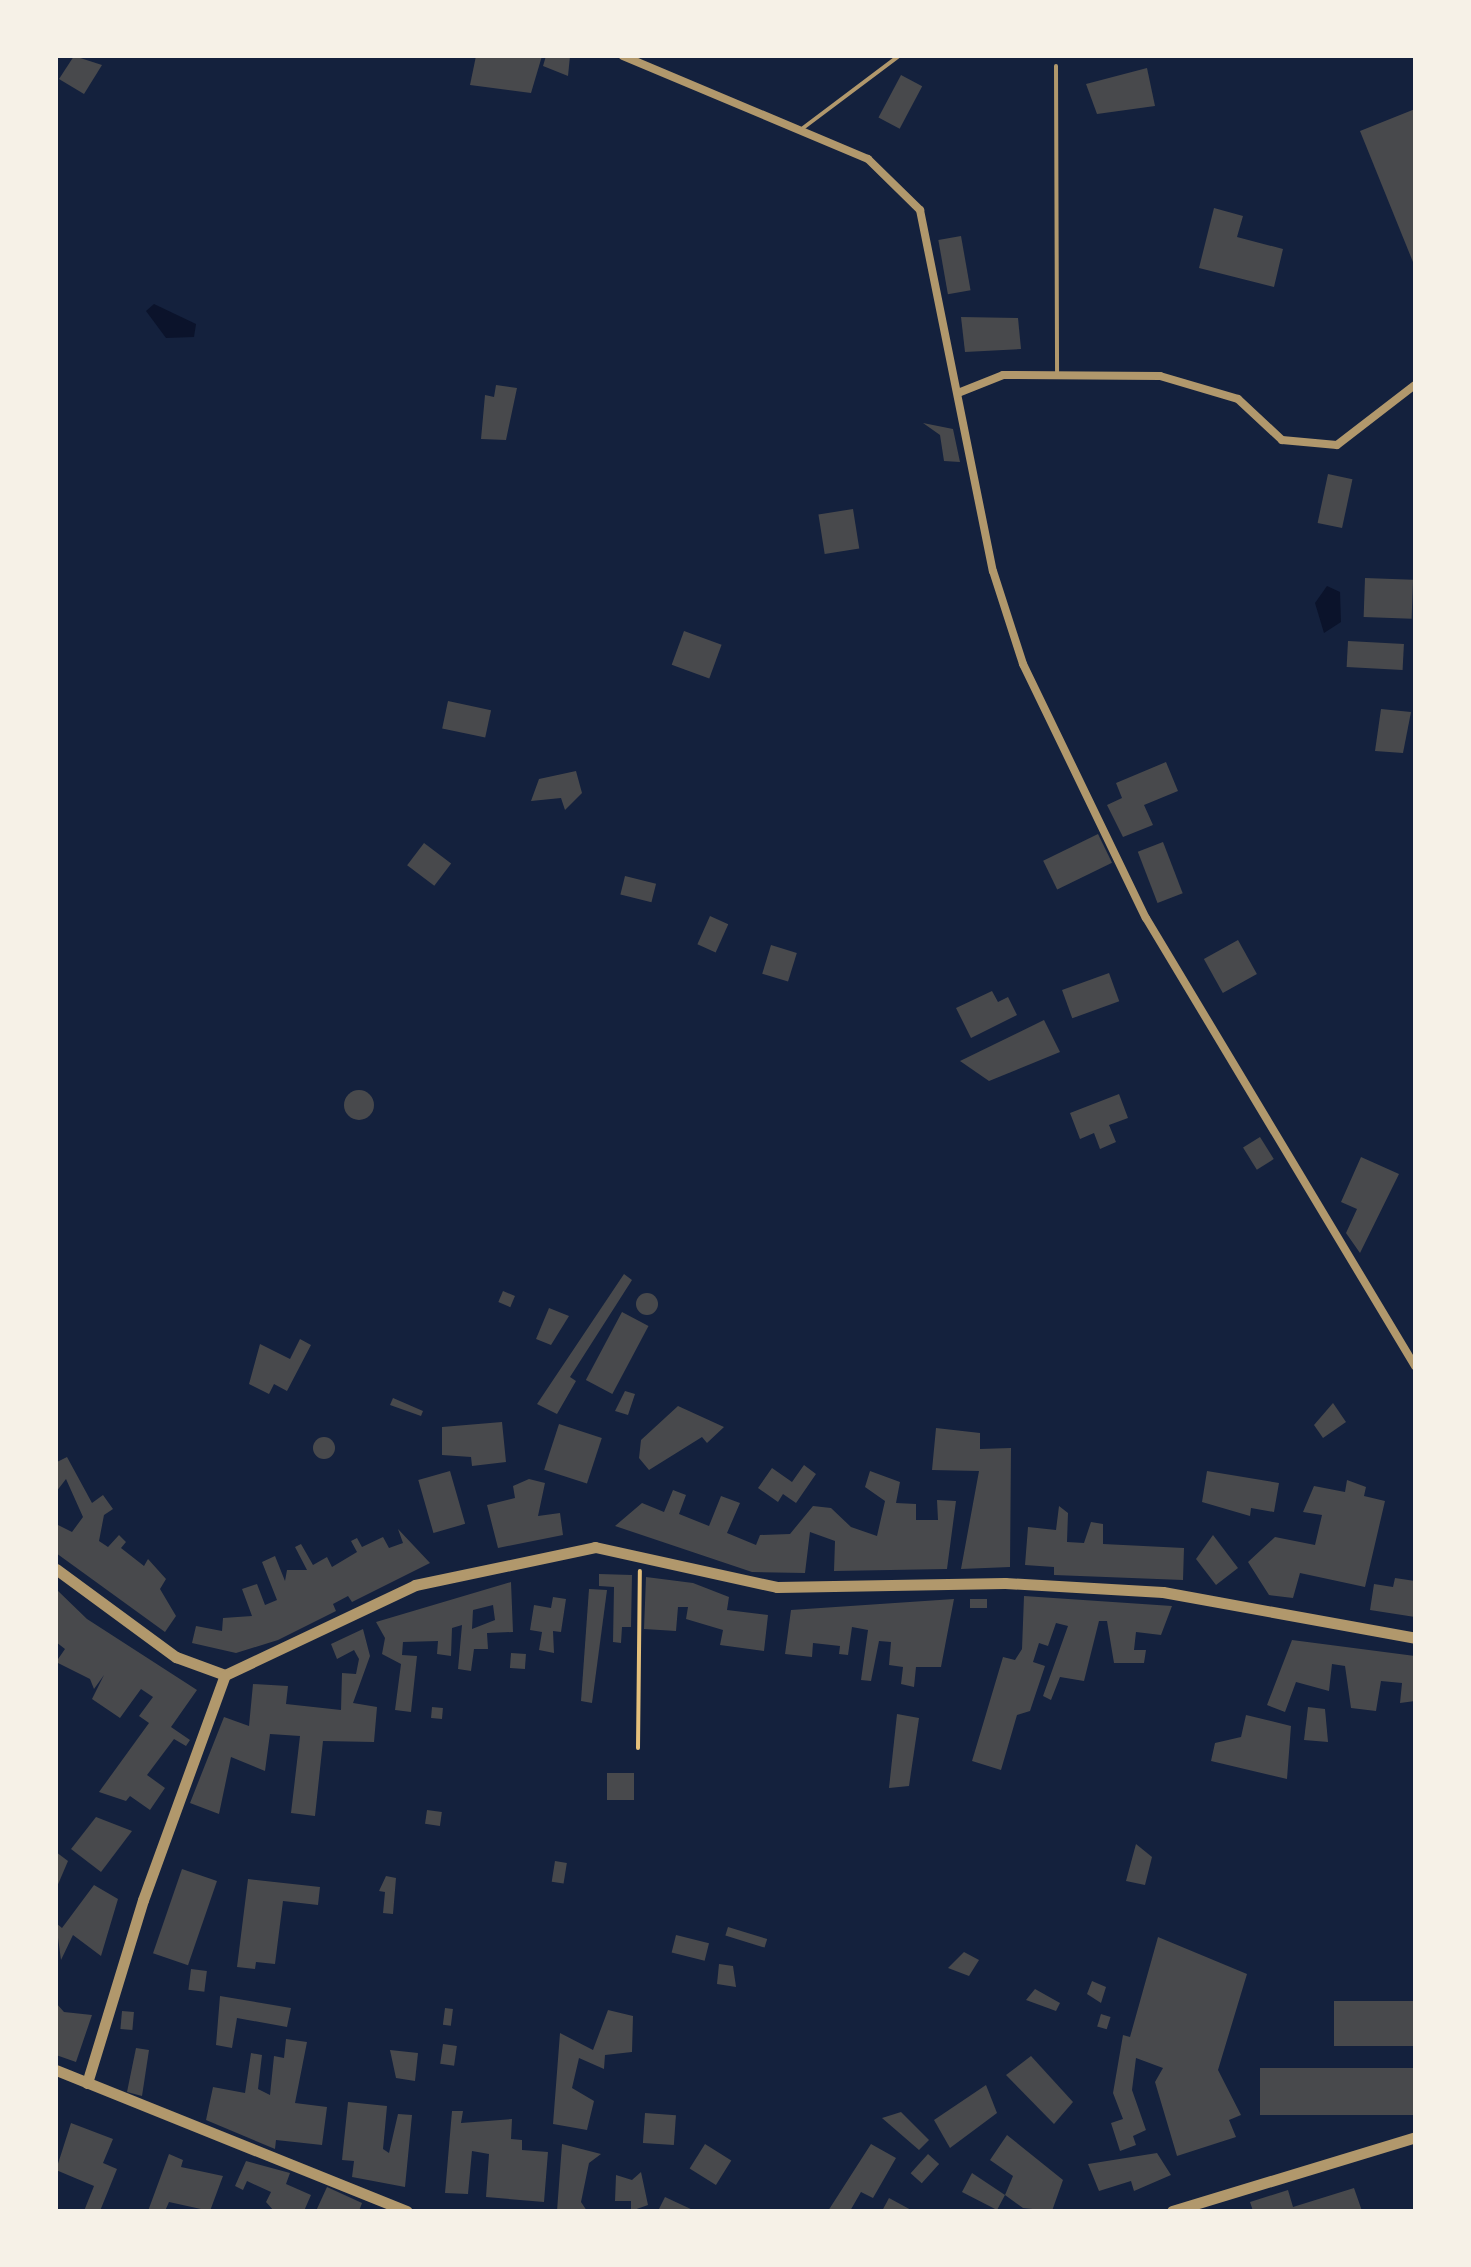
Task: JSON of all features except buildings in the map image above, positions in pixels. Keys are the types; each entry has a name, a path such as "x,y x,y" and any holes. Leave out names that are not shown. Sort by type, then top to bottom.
{"street":[{"path":"623,56 803,128 868,159 920,210 993,571 1052,729 1146,918 1415,1366"},
{"path":"958,393 1003,375 1148,375 1215,387 1282,440 1306,445 1337,445 1363,432 1415,385"},
{"path":"56,1569 176,1657 225,1675 458,1570 595,1547 640,1553 777,1587 1005,1583 1163,1592 1415,1638"},
{"path":"87,2083 143,1900 225,1675"},
{"path":"56,2070 407,2211"},
{"path":"1172,2211 1415,2137"}],"lane":[{"path":"803,128 899,56"},
{"path":"1056,66 1057,373"}],"path":[{"path":"638,1748 640,1553"}],"water":[{"path":"154,304 196,324 194,337 166,338 146,311"},
{"path":"1327,586 1340,592 1341,622 1324,633 1315,603"}]}
